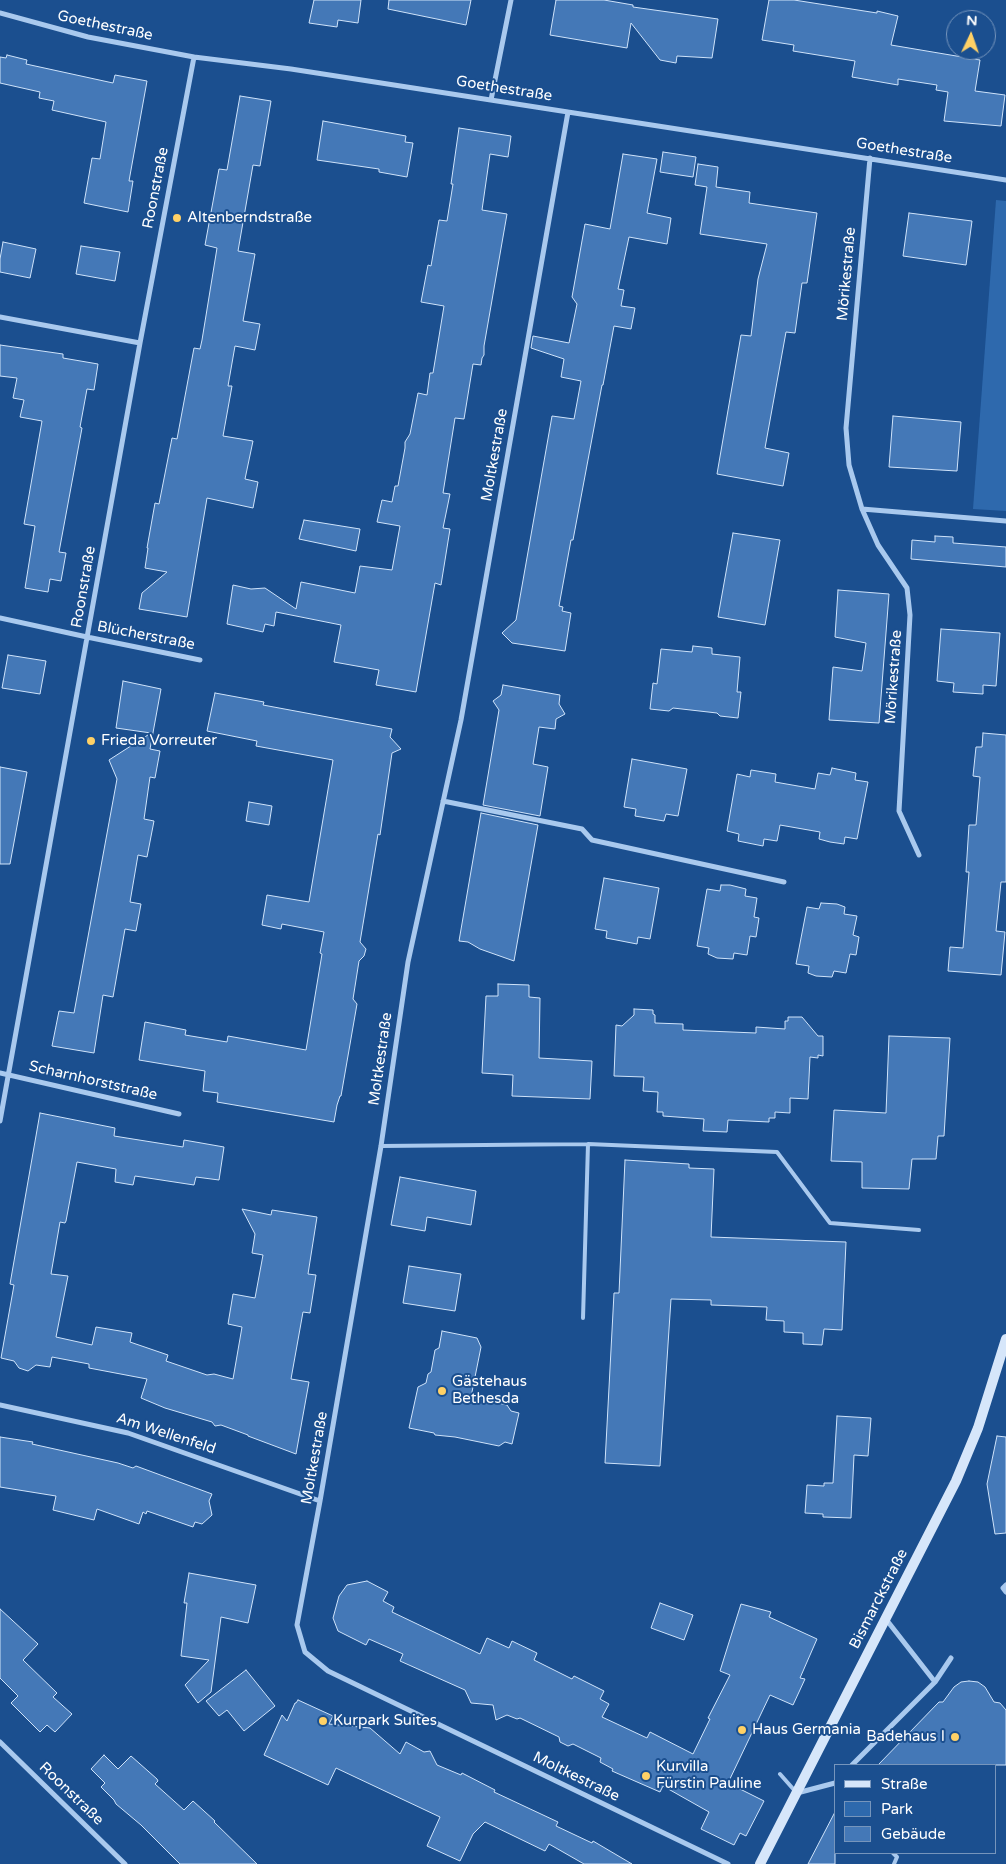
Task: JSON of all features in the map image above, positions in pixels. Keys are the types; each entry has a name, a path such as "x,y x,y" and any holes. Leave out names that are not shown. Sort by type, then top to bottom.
{"main road":[{"name":"Bismarckstraße","path":"760,1864 956,1481 978,1428 1006,1339"}],"street":[{"path":"491,100 510,0"},
{"name":"Goethestraße","path":"0,13 88,37 194,57 291,69 1006,180"},
{"name":"Roonstraße","path":"0,1120 140,343 194,57"},
{"name":"Moltkestraße","path":"568,112 463,711 408,962 381,1146 297,1625 305,1652 328,1671 728,1864"},
{"name":"Mörikestraße","path":"870,158 846,428 849,465 862,509 878,545 907,588 910,615 898,811 919,855"},
{"path":"0,317 140,343"},
{"path":"862,509 1006,521"},
{"name":"Blücherstraße","path":"0,618 200,660"},
{"path":"443,801 582,830 592,840 784,882"},
{"name":"Scharnhorststraße","path":"0,1073 180,1114"},
{"name":"Am Wellenfeld","path":"0,1405 128,1433 320,1501"},
{"path":"1006,1585 1003,1588 1006,1592"},
{"path":"885,1618 935,1682"},
{"path":"853,1764 935,1682 951,1658"},
{"name":"Roonstraße","path":"0,1742 125,1864"},
{"path":"797,1793 834,1784"}],"lane":[{"path":"583,1318 588,1144"},
{"path":"381,1146 588,1144 777,1152 830,1223 919,1230"},
{"path":"780,1774 797,1793"}],"green space":[{"path":"996,200 1006,201 1006,511 973,509"}],"building":[{"path":"314,0 361,0 358,23 338,20 337,27 309,23"},
{"path":"389,0 471,0 466,25 388,9"},
{"path":"556,0 604,0 633,5 633,7 718,19 712,58 677,56 676,63 660,60 631,23 627,48 550,35"},
{"path":"769,0 794,0 877,13 877,11 898,16 891,45 946,54 946,60 980,60 975,91 1005,95 1001,126 944,121 948,92 936,90 937,85 898,79 898,85 852,77 855,61 793,51 794,45 762,40"},
{"path":"7,55 27,60 26,64 113,83 115,75 147,81 129,181 133,181 128,212 84,203 92,158 100,159 106,122 52,110 54,101 39,98 40,92 0,83 0,57 6,58"},
{"path":"240,96 271,101 260,166 253,165 238,251 255,254 243,321 260,324 255,350 235,346 228,386 232,386 223,436 253,441 245,479 258,482 253,508 207,498 187,617 139,609 142,593 167,572 145,568 147,548 155,503 159,504 172,438 177,439 194,348 200,349 202,340 217,248 205,245 219,169 227,170"},
{"path":"323,121 406,136 405,142 413,143 407,177 379,172 379,169 317,160"},
{"path":"459,128 511,136 508,157 490,154 482,210 507,214 484,355 481,365 473,364 464,419 455,418 443,493 450,494 443,528 450,529 441,585 435,583 416,692 376,685 379,670 334,662 341,625 276,612 274,626 265,624 263,632 227,624 233,585 251,589 265,588 296,609 301,582 355,593 360,566 392,570 400,526 377,522 382,500 392,502 395,486 398,486 405,442 410,434 418,393 427,395 430,373 433,373 444,306 421,302 428,265 431,266 439,220 447,221"},
{"path":"663,152 696,157 693,177 660,172"},
{"path":"623,154 657,159 647,213 671,218 667,244 629,237 618,289 624,290 621,306 635,308 631,329 614,326 559,606 563,607 562,611 571,613 565,651 512,643 502,633 516,620 552,416 574,419 581,381 561,377 564,359 531,348 533,336 569,343 577,304 572,297 585,224 610,229"},
{"path":"698,164 718,167 716,187 750,192 749,203 817,213 807,283 802,283 795,333 786,332 765,448 789,453 783,486 717,474 741,335 751,336 758,279 767,244 700,234 707,187 695,185"},
{"path":"909,213 972,221 966,265 903,256"},
{"path":"3,242 36,249 30,278 0,272"},
{"path":"81,246 120,252 115,281 76,274"},
{"path":"0,345 63,354 63,358 98,364 94,390 87,389 80,427 82,428 59,552 66,553 61,581 50,579 48,592 25,588 35,526 24,524 42,421 20,417 24,400 13,398 17,378 0,376"},
{"path":"893,416 961,422 957,471 889,467"},
{"path":"304,520 360,529 356,551 299,539"},
{"path":"733,533 780,540 765,625 718,617"},
{"path":"935,536 953,537 953,543 1006,547 1006,567 911,559 912,540 935,542"},
{"path":"838,590 889,594 879,723 829,720 833,667 862,671 866,643 835,637"},
{"path":"941,629 1000,633 996,686 983,685 983,694 953,692 954,683 937,681"},
{"path":"693,646 712,648 712,654 740,657 737,692 741,692 738,718 720,716 717,713 673,708 669,711 650,709 653,683 657,684 661,649 692,652"},
{"path":"8,655 46,661 40,694 2,688"},
{"path":"123,681 161,689 150,749 160,751 155,778 150,777 144,819 154,821 147,857 138,855 130,902 141,904 136,931 125,929 113,997 103,995 94,1053 52,1046 59,1011 74,1013 117,779 109,760 151,733 116,728"},
{"path":"503,685 560,695 559,704 565,714 556,719 555,729 539,727 533,764 548,767 540,816 483,805 499,710 493,701 501,695"},
{"path":"215,693 264,702 263,705 392,729 390,737 401,749 392,753 380,835 378,834 360,942 366,949 364,956 359,961 353,999 357,1004 341,1096 337,1105 334,1122 217,1102 218,1093 203,1091 205,1071 139,1060 145,1022 186,1030 185,1035 227,1042 228,1036 306,1050 324,932 282,924 281,929 262,925 267,895 309,902 333,760 256,746 257,741 207,731"},
{"path":"983,733 1006,735 1006,882 1001,882 996,931 1005,932 1001,975 948,971 950,947 963,948 969,872 966,872 969,825 976,825 980,777 973,776 976,747 982,747"},
{"path":"632,759 687,769 678,816 666,814 664,821 635,816 636,809 624,807"},
{"path":"0,767 27,772 10,864 0,864"},
{"path":"832,768 856,773 855,780 868,782 857,839 845,837 844,844 830,842 819,839 820,832 780,825 777,841 764,839 763,846 738,841 739,834 727,831 737,774 750,777 751,770 776,774 775,782 815,789 818,773 830,775"},
{"path":"249,802 272,806 269,825 246,821"},
{"path":"481,813 538,825 514,961 480,949 468,942 459,941"},
{"path":"604,878 659,888 650,939 638,937 637,944 606,938 607,931 595,929"},
{"path":"721,885 746,889 745,896 757,898 754,917 759,918 756,937 750,936 747,955 734,953 733,959 717,958 708,954 709,948 697,946 707,889 720,891"},
{"path":"821,903 837,904 845,907 844,914 857,916 853,935 859,937 856,955 850,954 846,973 834,971 832,977 816,976 808,973 809,966 796,964 807,907 819,909"},
{"path":"498,984 529,985 529,997 540,998 539,1058 592,1061 590,1099 512,1096 513,1075 482,1073 486,996 498,996"},
{"path":"634,1009 653,1010 655,1023 683,1024 683,1030 756,1033 756,1027 785,1029 785,1021 788,1021 788,1017 802,1017 818,1036 823,1036 823,1056 818,1055 818,1058 810,1057 808,1099 790,1098 790,1113 775,1112 775,1118 769,1118 769,1122 728,1120 727,1132 703,1131 704,1119 663,1116 663,1112 657,1112 658,1092 643,1091 644,1077 614,1076 616,1025 622,1026 634,1015"},
{"path":"889,1036 950,1038 944,1136 938,1136 936,1159 912,1159 909,1189 862,1188 862,1162 831,1161 834,1110 886,1113"},
{"path":"40,1113 115,1128 114,1136 183,1147 184,1140 224,1147 219,1180 196,1177 194,1185 135,1176 133,1185 115,1182 116,1169 77,1162 66,1221 65,1223 60,1222 51,1274 68,1276 56,1337 92,1345 96,1327 132,1333 130,1342 168,1355 166,1361 207,1375 214,1374 233,1379 242,1327 228,1324 233,1294 255,1298 263,1255 252,1253 255,1234 242,1209 271,1215 272,1210 317,1217 308,1274 316,1275 310,1313 303,1312 291,1379 309,1382 296,1454 221,1425 215,1426 212,1422 165,1408 141,1398 147,1379 89,1368 89,1364 52,1357 50,1367 36,1365 28,1371 19,1368 14,1361 1,1358 14,1285 10,1284"},
{"path":"625,1160 689,1164 689,1168 714,1169 711,1237 846,1242 842,1330 824,1329 822,1345 803,1344 803,1333 784,1332 784,1321 766,1320 767,1307 711,1305 711,1300 671,1299 660,1466 605,1463 614,1293 619,1293"},
{"path":"400,1177 476,1191 471,1225 427,1217 425,1231 391,1225"},
{"path":"409,1266 461,1274 455,1311 403,1303"},
{"name":"Gästehaus Bethesda","path":"442,1331 477,1338 481,1347 471,1397 507,1405 511,1411 519,1413 512,1444 505,1442 499,1446 435,1435 434,1433 409,1428 418,1387 426,1383 428,1374 431,1372 435,1350 439,1348"},
{"path":"837,1416 871,1418 868,1456 854,1455 851,1518 823,1517 823,1514 805,1513 807,1485 824,1486 824,1483 833,1483"},
{"path":"997,1436 1006,1437 1006,1533 995,1534 987,1484"},
{"path":"0,1437 33,1442 32,1444 133,1468 136,1466 212,1494 209,1501 212,1515 202,1524 195,1522 193,1527 147,1511 146,1514 143,1512 139,1524 97,1509 94,1520 53,1510 56,1496 0,1487"},
{"path":"189,1573 256,1585 248,1623 221,1617 211,1692 198,1703 185,1685 209,1660 181,1656 187,1603 184,1603"},
{"path":"367,1581 388,1592 383,1601 394,1607 392,1612 480,1654 487,1638 509,1648 512,1641 537,1653 534,1660 572,1679 574,1676 604,1691 600,1699 609,1704 602,1717 647,1738 650,1732 693,1754 710,1719 708,1718 730,1675 720,1671 741,1604 771,1612 769,1617 817,1639 800,1678 805,1679 793,1705 770,1695 728,1783 764,1801 746,1836 740,1833 734,1845 701,1829 709,1812 663,1786 660,1792 612,1771 613,1769 600,1762 601,1758 573,1744 568,1746 560,1742 559,1737 520,1718 517,1719 507,1715 496,1720 493,1705 471,1703 465,1690 400,1661 403,1654 369,1639 366,1645 338,1631 333,1618 339,1596 347,1585"},
{"path":"660,1603 693,1615 684,1640 651,1628"},
{"path":"0,1609 38,1644 23,1660 57,1693 53,1697 72,1714 55,1732 47,1725 40,1732 11,1703 18,1696 0,1678"},
{"path":"246,1670 275,1706 244,1731 227,1710 219,1716 206,1701"},
{"name":"Badehaus I","path":"961,1682 978,1682 985,1687 994,1702 1000,1703 1006,1710 1006,1765 879,1764 939,1702 943,1702 954,1687"},
{"path":"298,1700 333,1716 329,1724 370,1728 400,1754 406,1742 424,1752 430,1751 437,1765 461,1775 462,1773 495,1790 494,1792 558,1822 556,1826 592,1843 593,1841 632,1864 584,1864 549,1844 545,1851 485,1822 473,1834 460,1861 427,1846 440,1817 336,1768 328,1785 264,1755 282,1715 287,1721"},
{"path":"104,1755 118,1769 131,1756 157,1779 158,1781 155,1784 184,1810 193,1801 257,1864 180,1864 141,1825 116,1804 101,1787 105,1783 91,1769"},
{"path":"834,1814 835,1864 808,1864"}],"place":[{"name":"Altenberndstraße","path":"177,218"},
{"name":"Frieda Vorreuter","path":"91,741"},
{"name":"Gästehaus Bethesda","path":"442,1391"},
{"name":"Kurpark Suites","path":"323,1721"},
{"name":"Haus Germania","path":"742,1730"},
{"name":"Badehaus I","path":"955,1737"},
{"name":"Kurvilla Fürstin Pauline","path":"646,1776"}]}
